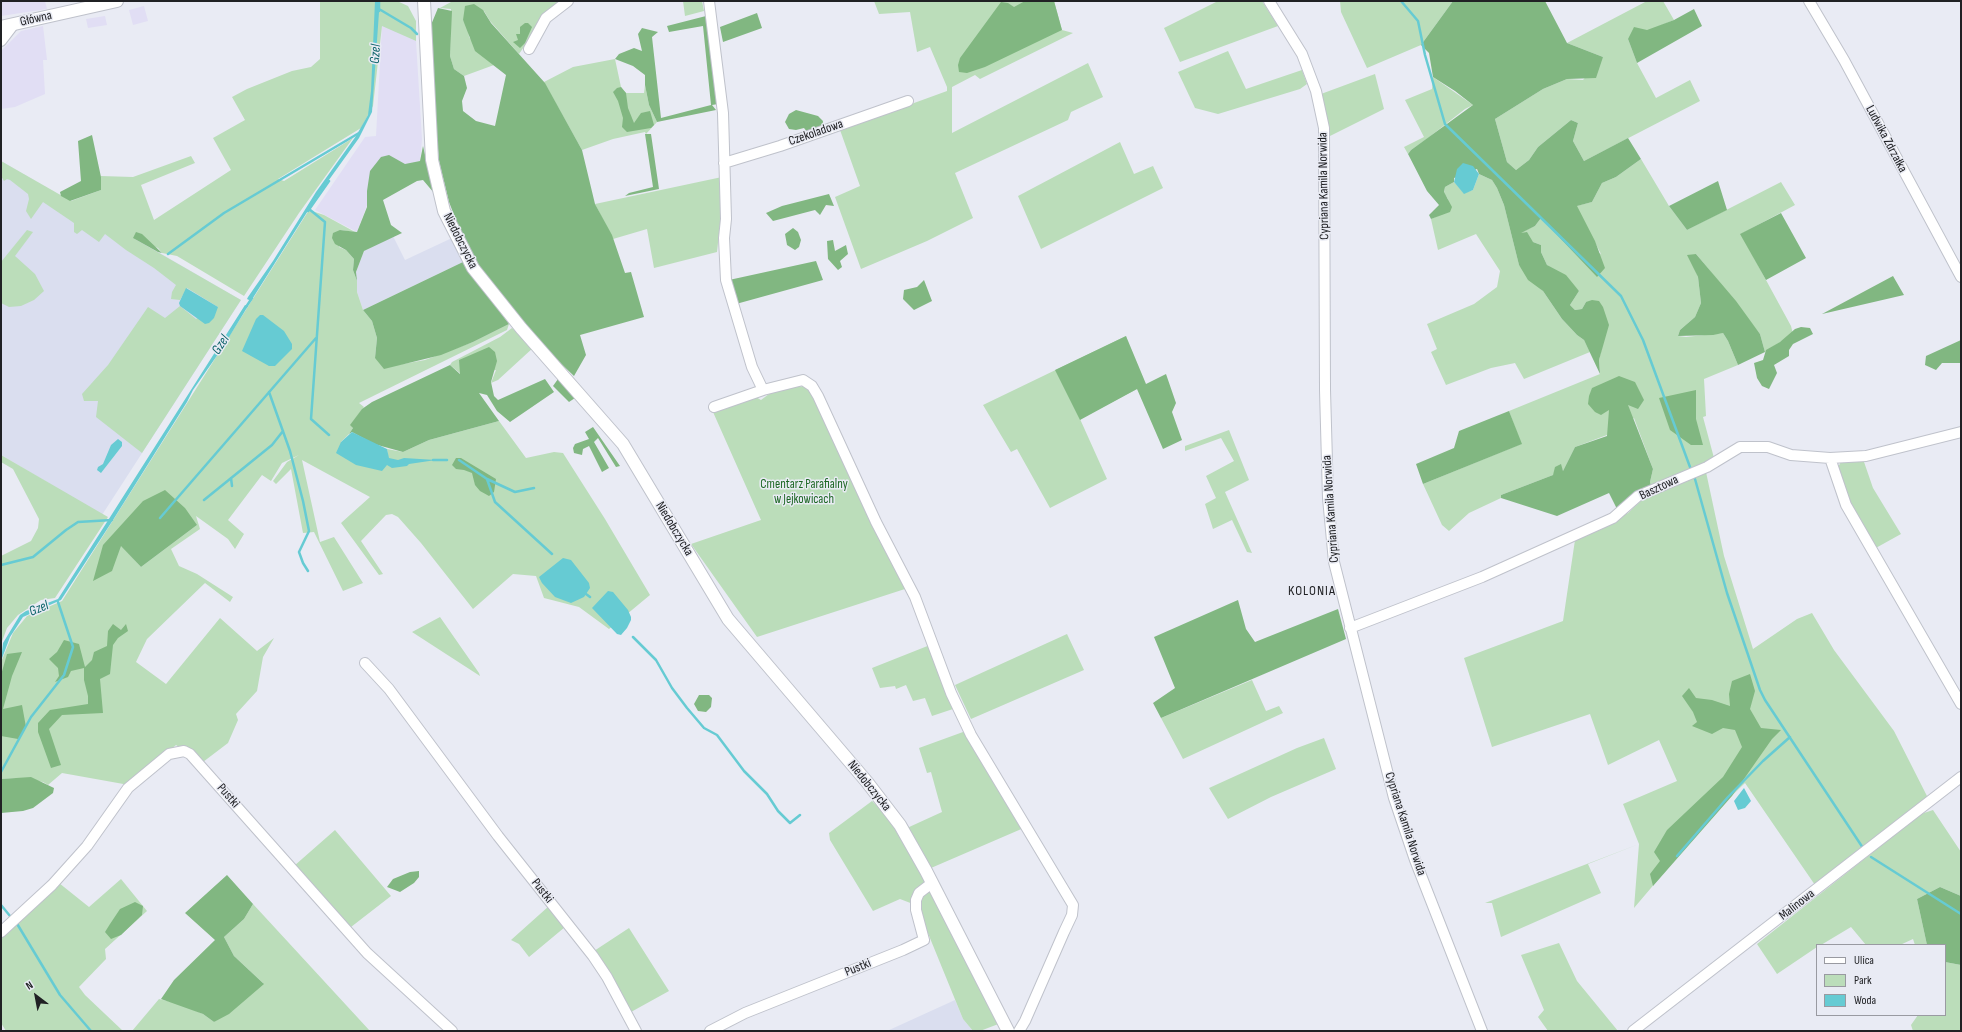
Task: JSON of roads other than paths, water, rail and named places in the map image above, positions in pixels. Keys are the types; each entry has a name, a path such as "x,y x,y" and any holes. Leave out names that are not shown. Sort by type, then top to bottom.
{"street":[{"name":"Główna","path":"1,27 118,1"},
{"name":"Niedobczycka","path":"424,1 432,160 444,211 473,268 521,328 623,444 728,619 867,782 900,825 932,883 1008,1031"},
{"path":"529,49 546,18 568,1"},
{"path":"709,1 723,113 726,219 724,238 726,280 752,367 763,390"},
{"name":"Cypriana Kamila Norwida","path":"1269,1 1302,54 1316,91 1324,128 1325,383 1328,498 1334,562 1394,798 1415,860 1482,1031"},
{"name":"Ludwika Zdrzałka","path":"1809,1 1844,60 1961,277"},
{"path":"1,41 14,24"},
{"name":"Czekoladowa","path":"724,163 780,146 908,101"},
{"path":"714,407 763,390 803,380 812,386 876,522 915,598 951,694 971,735 1072,904 1072,915 1019,1031"},
{"name":"Basztowa","path":"1350,628 1482,577 1613,518 1638,496 1707,468 1740,447 1768,447 1791,455 1830,458 1866,456 1961,432"},
{"path":"1830,458 1846,506 1961,704"},
{"name":"Pustki","path":"365,663 389,690 498,836 593,956 607,977 636,1031"},
{"name":"Pustki","path":"1,932 52,885 87,846 128,788 169,754 184,751 190,754 367,953 452,1031"},
{"name":"Malinowa","path":"1632,1031 1961,777"},
{"name":"Pustki","path":"710,1031 745,1013 903,950 924,940 916,910 916,900 919,893 932,883"}],"water":[{"path":"375,1 379,1 379,12 372,112 359,138 316,198 251,301 247,299 248,297 273,261 316,192 356,136 368,115 371,91"},
{"path":"1463,163 1473,166 1479,174 1473,190 1464,194 1454,182 1457,169"},
{"path":"186,288 218,307 214,318 209,323 205,324 180,306 179,303"},
{"path":"245,305 248,306 223,347 193,390 113,520 61,600 23,617 10,637 1,661 3,643 20,615 26,611 58,599"},
{"path":"260,315 263,315 284,331 292,344 292,349 275,366 269,366 242,351 256,319"},
{"path":"352,432 387,449 389,458 398,460 404,458 436,460 392,468 387,465 382,471 356,465 336,453 341,442"},
{"path":"118,439 122,442 122,446 101,473 97,470 98,467 103,464 111,445"},
{"path":"563,558 571,560 589,583 590,588 584,597 571,603 555,597 542,583 539,577"},
{"path":"608,591 613,592 628,610 631,617 627,628 621,635 617,634 592,608"},
{"path":"1744,788 1751,801 1745,808 1738,810 1734,801"}],"waterway":[{"name":"Gzel","path":"379,1 379,11"},
{"path":"1401,1 1418,21 1425,55 1445,124 1621,296 1643,340 1690,467"},
{"path":"379,9 411,28 417,34"},
{"path":"168,254 224,213 359,133"},
{"name":"Gzel","path":"308,211 329,181"},
{"path":"309,209 325,222 311,419 329,435"},
{"name":"Gzel","path":"246,307 252,298"},
{"path":"160,518 316,338"},
{"path":"269,392 290,451 303,501 309,531 299,552 308,571"},
{"path":"204,500 272,445 283,431"},
{"path":"433,460 447,460"},
{"path":"459,460 487,479 495,502 552,554"},
{"path":"231,478 232,486"},
{"path":"487,479 515,492 534,488"},
{"path":"1695,479 1727,593 1760,690 1765,700 1863,848"},
{"path":"1,565 33,557 78,522 112,520"},
{"path":"586,594 590,597"},
{"path":"1,772 31,717 64,675 73,647 58,602"},
{"path":"633,637 656,660 672,688 687,708 704,728 717,735 744,771 767,794 778,811 790,823 800,815"},
{"path":"1677,856 1728,797 1763,761 1790,737"},
{"path":"1871,857 1961,914"},
{"path":"1,905 10,916"},
{"path":"16,922 60,995 91,1031"}],"district":[{"name":"KOLONIA","path":"1312,591"}],"park label":[{"name":"Cmentarz Parafialny w Jejkowicach","path":"804,492"}]}
